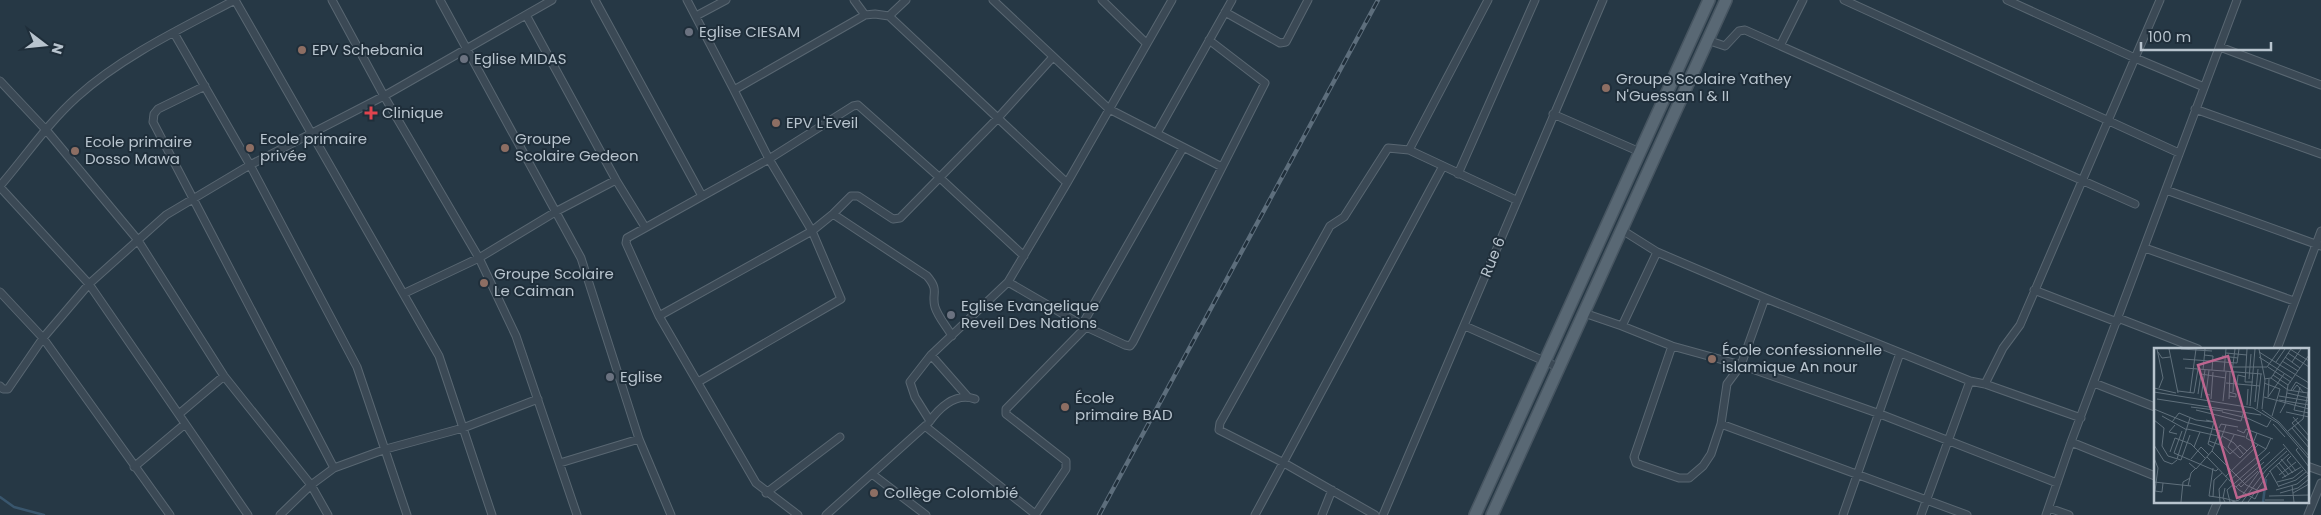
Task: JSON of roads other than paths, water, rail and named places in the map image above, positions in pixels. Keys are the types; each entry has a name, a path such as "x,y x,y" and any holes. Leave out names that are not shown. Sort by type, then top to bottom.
{"main road":[{"path":"1474,515 1546,361 1709,0"},
{"path":"1492,515 1726,0"}],"street":[{"path":"248,515 89,284 0,187 77,97 103,76 174,33 235,0 440,356 492,515"},
{"path":"332,0 384,96 479,258 516,336 577,515"},
{"path":"440,0 557,211 585,267 639,439 671,515"},
{"path":"0,386 3,389 8,389 43,338 89,284 166,215 250,165 384,96 552,0"},
{"path":"595,0 702,196"},
{"path":"687,0 769,159 812,231 841,299 698,382"},
{"path":"696,16 726,0"},
{"path":"854,0 865,15"},
{"path":"889,16 906,0"},
{"path":"993,0 1108,109 1222,167"},
{"path":"1102,0 1146,43"},
{"path":"1172,0 1008,282 931,355 910,382 928,423 1035,515 1066,469 1066,461 1006,414 1006,409 1084,326 1183,148"},
{"path":"1156,133 1232,0"},
{"path":"1225,12 1280,42 1286,42 1308,0"},
{"path":"1409,150 1488,0"},
{"path":"1458,174 1536,0"},
{"name":"Rue 6","path":"1383,515 1603,0"},
{"path":"1781,44 1803,0"},
{"path":"1844,0 2179,153"},
{"path":"2007,0 2204,87"},
{"path":"1985,384 2003,348 2020,325 2160,0"},
{"path":"2069,515 2048,511 2071,442 2237,0"},
{"path":"526,14 616,180 645,228"},
{"path":"734,90 865,15 889,16 1067,183"},
{"path":"1707,40 1725,46 1742,29 1781,44 2135,204"},
{"path":"174,33 250,165 356,367 386,449 407,515"},
{"path":"1008,282 1084,326 1130,346 1266,83 1209,40"},
{"path":"2220,47 2321,85"},
{"path":"658,316 812,231 851,196 855,195 896,220 905,214 939,177 998,119 1053,56"},
{"path":"0,81 47,131 137,239 224,376 310,485 328,515"},
{"path":"205,86 158,109 154,114 153,122 334,468"},
{"path":"798,515 766,493 756,483 658,316 626,243 627,238 631,234 769,159 853,106 858,105 1024,256"},
{"path":"2195,109 2321,154"},
{"path":"1553,114 1640,152"},
{"path":"1375,515 1284,463 1220,430 1220,423 1330,226 1344,217 1388,148 1409,150 1516,200"},
{"path":"1255,515 1443,166"},
{"path":"405,294 479,258 557,211 616,180"},
{"path":"2166,190 2319,245"},
{"path":"833,214 927,276 934,284 936,296 934,305 952,336"},
{"path":"1622,230 1658,252 1765,298 1970,381 1985,384 2081,418"},
{"path":"2277,348 2294,301 2319,245 2321,231"},
{"path":"2144,248 2294,301"},
{"path":"1622,326 1658,252"},
{"path":"2034,290 2195,348"},
{"path":"0,292 43,338 170,515"},
{"path":"1672,346 1634,458 1636,463 1680,478 1689,478 1703,466 1710,454 1721,424 1727,384 1740,365 1765,298"},
{"path":"1584,313 1672,346 1740,365 1880,414 2057,483"},
{"path":"1465,326 1560,368"},
{"path":"1843,515 1900,353"},
{"path":"931,355 967,396"},
{"path":"179,414 224,376"},
{"path":"1921,515 1970,381"},
{"path":"2094,384 2154,407"},
{"path":"826,515 952,400 967,396 975,398"},
{"path":"280,515 310,485 334,468 386,449 463,428 538,400"},
{"path":"134,467 185,424"},
{"path":"1721,424 1967,515"},
{"path":"766,493 840,437"},
{"path":"560,463 639,439"},
{"path":"2071,442 2154,476"},
{"path":"2308,466 2321,471"},
{"path":"872,474 926,515"},
{"path":"2308,515 2321,483"},
{"path":"1322,515 1332,490"},
{"path":"2212,515 2217,502"}],"waterway":[{"path":"0,497 14,507 44,515"}],"railway":[{"path":"1099,515 1378,0"}],"place":[{"name":"Eglise CIESAM","path":"689,32"},
{"name":"EPV Schebania","path":"302,50"},
{"name":"Eglise MIDAS","path":"464,59"},
{"name":"Groupe Scolaire Yathey N'Guessan I & II","path":"1606,88"},
{"name":"Clinique","path":"371,113"},
{"name":"EPV L'Eveil","path":"776,123"},
{"name":"Ecole primaire privée","path":"250,148"},
{"name":"Groupe Scolaire Gedeon","path":"505,148"},
{"name":"Ecole primaire Dosso Mawa","path":"75,151"},
{"name":"Groupe Scolaire Le Caiman","path":"484,283"},
{"name":"Eglise Evangelique Reveil Des Nations","path":"951,315"},
{"name":"École confessionnelle islamique An nour","path":"1712,359"},
{"name":"Eglise","path":"610,377"},
{"name":"École primaire BAD","path":"1065,407"},
{"name":"Collège Colombié","path":"874,493"}]}
